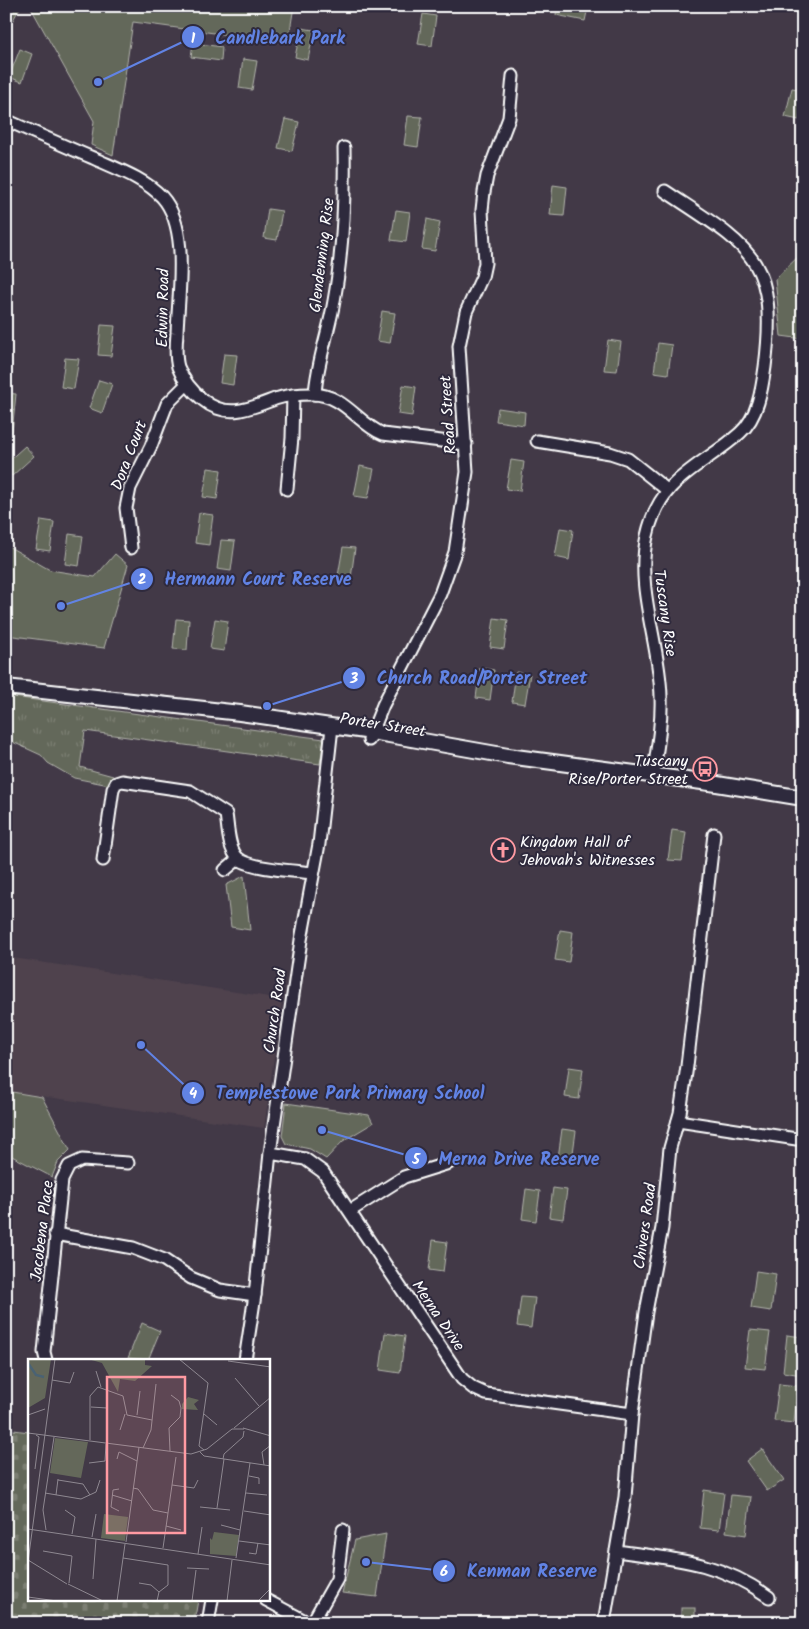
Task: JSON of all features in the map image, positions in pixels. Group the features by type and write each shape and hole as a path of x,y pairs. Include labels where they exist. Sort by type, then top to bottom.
{"main road":[{"name":"Porter Street","path":"6,687 139,703 332,730 534,768 622,772 803,798"},
{"name":"Porter Street","path":"772,793 803,794"}],"street":[{"name":"Read Street","path":"371,736 383,704 449,574 467,472 459,346 461,327 482,277 485,262 482,210 484,192 487,176 509,118 513,76"},
{"name":"Edwin Road","path":"6,120 135,177 163,198 174,216 180,238 176,348 178,367 187,384 205,402 234,411 245,411 275,399 293,395 315,394 338,402 354,411 374,431 383,434 466,444"},
{"name":"Glendenning Rise","path":"315,394 316,376 337,280 344,211 344,148"},
{"name":"Tuscany Rise","path":"653,776 660,732 662,696 643,567 651,525 667,490 690,468 741,432 754,413 762,388 767,350 768,297 755,262 733,238 665,191"},
{"name":"Dora Court","path":"131,548 126,508 130,488 151,446 167,404 187,384"},
{"path":"287,489 292,438 293,395"},
{"path":"537,441 610,453 628,459 667,490"},
{"name":"Church Road","path":"245,1359 255,1295 270,1153 301,940 319,844 332,730"},
{"path":"103,860 113,789 116,783 122,781 190,791 226,814 232,847 238,859 251,864 313,873"},
{"name":"Chivers Road","path":"604,1623 626,1490 632,1414 646,1312 662,1228 670,1148 678,1121 687,1066 714,834"},
{"path":"225,870 238,859"},
{"path":"678,1121 803,1140"},
{"name":"Merna Drive","path":"270,1153 305,1159 323,1172 462,1379 473,1388 486,1394 632,1414"},
{"name":"Jacobena Place","path":"46,1359 44,1352 62,1180 69,1166 82,1160 128,1163"},
{"path":"350,1211 404,1177 450,1163"},
{"path":"55,1234 133,1248 164,1260 191,1278 220,1290 255,1295"},
{"path":"270,1602 311,1623 337,1579 343,1530"},
{"path":"616,1550 692,1561 716,1568 750,1583 769,1597"},
{"path":"208,1623 212,1602"}],"shaded area":[{"path":"6,951 13,958 282,999 264,1128 6,1091"}],"green space":[{"path":"6,6 21,6 6,32"},
{"path":"30,6 294,6 288,43 133,22 113,155 91,145 94,121"},
{"path":"557,6 588,7 585,21 556,15"},
{"path":"423,14 436,16 432,46 418,44"},
{"path":"301,28 314,30 308,60 295,57"},
{"path":"193,43 222,47 221,61 191,57"},
{"path":"20,49 32,54 22,82 9,77"},
{"path":"243,59 257,61 252,90 239,88"},
{"path":"792,88 803,90 799,120 785,117"},
{"path":"408,116 422,117 418,147 404,145"},
{"path":"285,119 299,122 292,151 278,148"},
{"path":"553,185 567,187 564,216 550,215"},
{"path":"268,209 282,211 277,240 264,238"},
{"path":"396,210 410,212 406,242 391,240"},
{"path":"427,219 440,222 435,251 422,249"},
{"path":"803,252 803,339 781,336 775,279"},
{"path":"382,311 395,313 390,343 377,341"},
{"path":"101,325 115,326 111,356 98,355"},
{"path":"608,340 621,342 617,371 604,370"},
{"path":"658,343 672,345 668,374 654,372"},
{"path":"224,354 237,355 233,385 220,383"},
{"path":"65,358 79,359 74,389 61,387"},
{"path":"99,380 112,384 102,413 89,408"},
{"path":"403,385 416,387 412,416 398,414"},
{"path":"6,393 16,394 12,432 6,432"},
{"path":"498,408 525,412 524,425 496,421"},
{"path":"25,446 34,456 12,476 6,470 6,463"},
{"path":"511,460 524,462 520,491 506,489"},
{"path":"360,466 374,469 368,498 354,496"},
{"path":"208,468 221,470 217,499 203,497"},
{"path":"199,513 213,515 209,545 195,543"},
{"path":"41,520 54,522 50,551 36,549"},
{"path":"560,528 573,530 569,560 555,557"},
{"path":"69,534 83,536 79,566 65,564"},
{"path":"221,540 235,541 231,571 217,569"},
{"path":"6,545 50,570 95,577 115,554 128,565 104,648 6,635"},
{"path":"343,547 355,548 351,578 338,576"},
{"path":"494,618 508,620 504,649 490,647"},
{"path":"176,619 189,620 187,650 173,649"},
{"path":"215,619 228,621 224,651 210,649"},
{"path":"480,668 494,670 490,700 476,698"},
{"path":"516,672 530,674 525,704 512,702"},
{"path":"6,696 324,739 320,764 85,731 80,767 113,776 109,785 74,778 48,763 41,755 6,739"},
{"path":"672,830 686,832 682,861 668,860"},
{"path":"244,876 250,930 231,927 226,885"},
{"path":"560,930 573,932 569,962 555,960"},
{"path":"569,1067 583,1069 579,1099 565,1097"},
{"path":"6,1091 42,1097 70,1150 58,1162 52,1177 6,1153"},
{"path":"286,1103 369,1115 373,1123 343,1141 326,1159 310,1149 286,1144 282,1136"},
{"path":"562,1129 576,1131 572,1160 558,1158"},
{"path":"553,1188 567,1190 563,1219 549,1217"},
{"path":"526,1189 540,1191 536,1221 522,1219"},
{"path":"433,1240 447,1242 443,1272 429,1270"},
{"path":"756,1271 776,1274 771,1311 751,1308"},
{"path":"521,1297 535,1298 531,1328 517,1326"},
{"path":"142,1323 160,1331 148,1359 128,1358"},
{"path":"750,1330 770,1332 765,1369 745,1367"},
{"path":"385,1333 405,1336 400,1373 380,1370"},
{"path":"787,1335 803,1337 802,1375 783,1372"},
{"path":"779,1384 798,1386 794,1423 774,1421"},
{"path":"6,1429 28,1432 28,1602 198,1602 194,1623 6,1623"},
{"path":"762,1449 784,1480 767,1491 746,1461"},
{"path":"704,1490 724,1493 719,1530 700,1528"},
{"path":"731,1495 751,1497 746,1535 726,1532"},
{"path":"386,1534 377,1597 342,1593 355,1540"},
{"path":"681,1608 695,1608 695,1623 681,1623"}],"place":[{"name":"Candlebark Park","path":"98,82"},
{"name":"Hermann Court Reserve","path":"61,606"},
{"name":"Church Road/Porter Street","path":"267,706"},
{"name":"Tuscany Rise/Porter Street","path":"705,769"},
{"name":"Kingdom Hall of Jehovah's Witnesses","path":"503,850"},
{"name":"Templestowe Park Primary School","path":"141,1045"},
{"name":"Merna Drive Reserve","path":"322,1130"},
{"name":"Kenman Reserve","path":"366,1562"}]}
